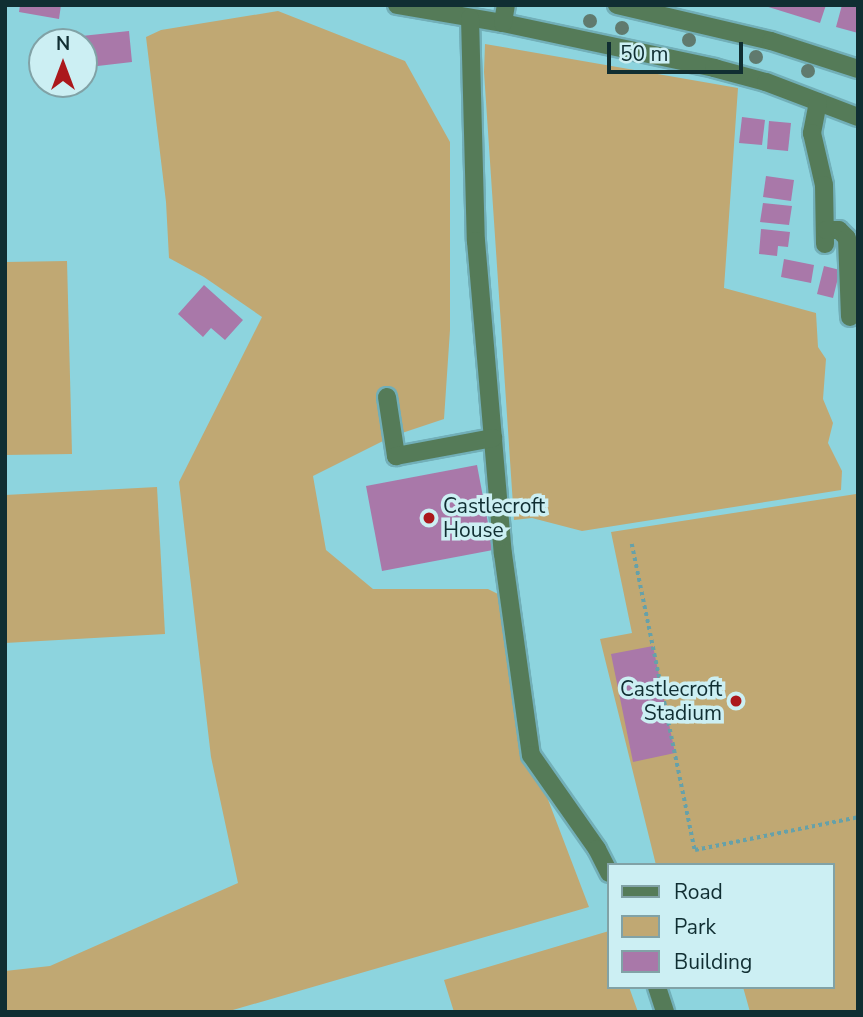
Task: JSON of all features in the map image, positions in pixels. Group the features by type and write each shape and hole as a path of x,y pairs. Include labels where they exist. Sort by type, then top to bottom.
{"street":[{"path":"397,5 470,18 504,14 715,68 858,117"},
{"path":"617,5 771,41 858,69"},
{"path":"470,18 476,241 503,554 531,755 597,849 608,871"},
{"path":"818,102 813,133 824,185 825,237 839,230 847,238 850,317"},
{"path":"387,397 396,456 493,438"},
{"path":"658,989 665,1012"}],"path":[{"path":"632,544 695,850 858,817"}],"green space":[{"path":"278,11 405,61 450,142 450,330 444,419 393,436 313,476 326,550 373,589 488,589 508,599 531,755 589,907 226,1012 5,1012 5,971 50,966 238,883 211,757 179,482 262,317 204,277 169,258 166,202 146,37 161,30"},
{"path":"485,44 738,88 724,288 816,313 818,347 826,359 823,399 833,423 828,443 842,471 841,490 582,531 532,518 514,520 484,72"},
{"path":"67,261 72,454 5,455 5,262"},
{"path":"157,487 165,634 5,643 5,495"},
{"name":"Castlecroft Stadium","path":"856,494 858,1012 750,1012 744,989 835,989 835,863 656,863 600,639 632,633 611,532"},
{"path":"608,931 608,989 630,989 638,1012 454,1012 444,980"}],"building":[{"path":"20,5 61,5 59,19 19,12"},
{"path":"762,5 826,5 820,23"},
{"path":"842,5 858,7 858,33 836,27"},
{"path":"129,31 132,62 98,66 98,34"},
{"path":"742,117 765,120 762,145 739,143"},
{"path":"769,121 791,123 788,151 767,149"},
{"path":"766,176 794,180 791,201 763,197"},
{"path":"763,203 792,206 789,225 760,222"},
{"path":"761,229 790,232 788,247 778,246 777,256 759,254"},
{"path":"784,259 814,265 811,283 781,277"},
{"path":"824,266 840,270 833,298 817,294"},
{"path":"204,285 243,320 225,340 211,328 203,337 178,314"},
{"name":"Castlecroft House","path":"477,465 493,550 382,571 366,486"},
{"path":"653,646 675,753 633,762 611,654"}],"place":[{"name":"Castlecroft House","path":"429,518"},
{"name":"Castlecroft Stadium","path":"736,701"}]}
